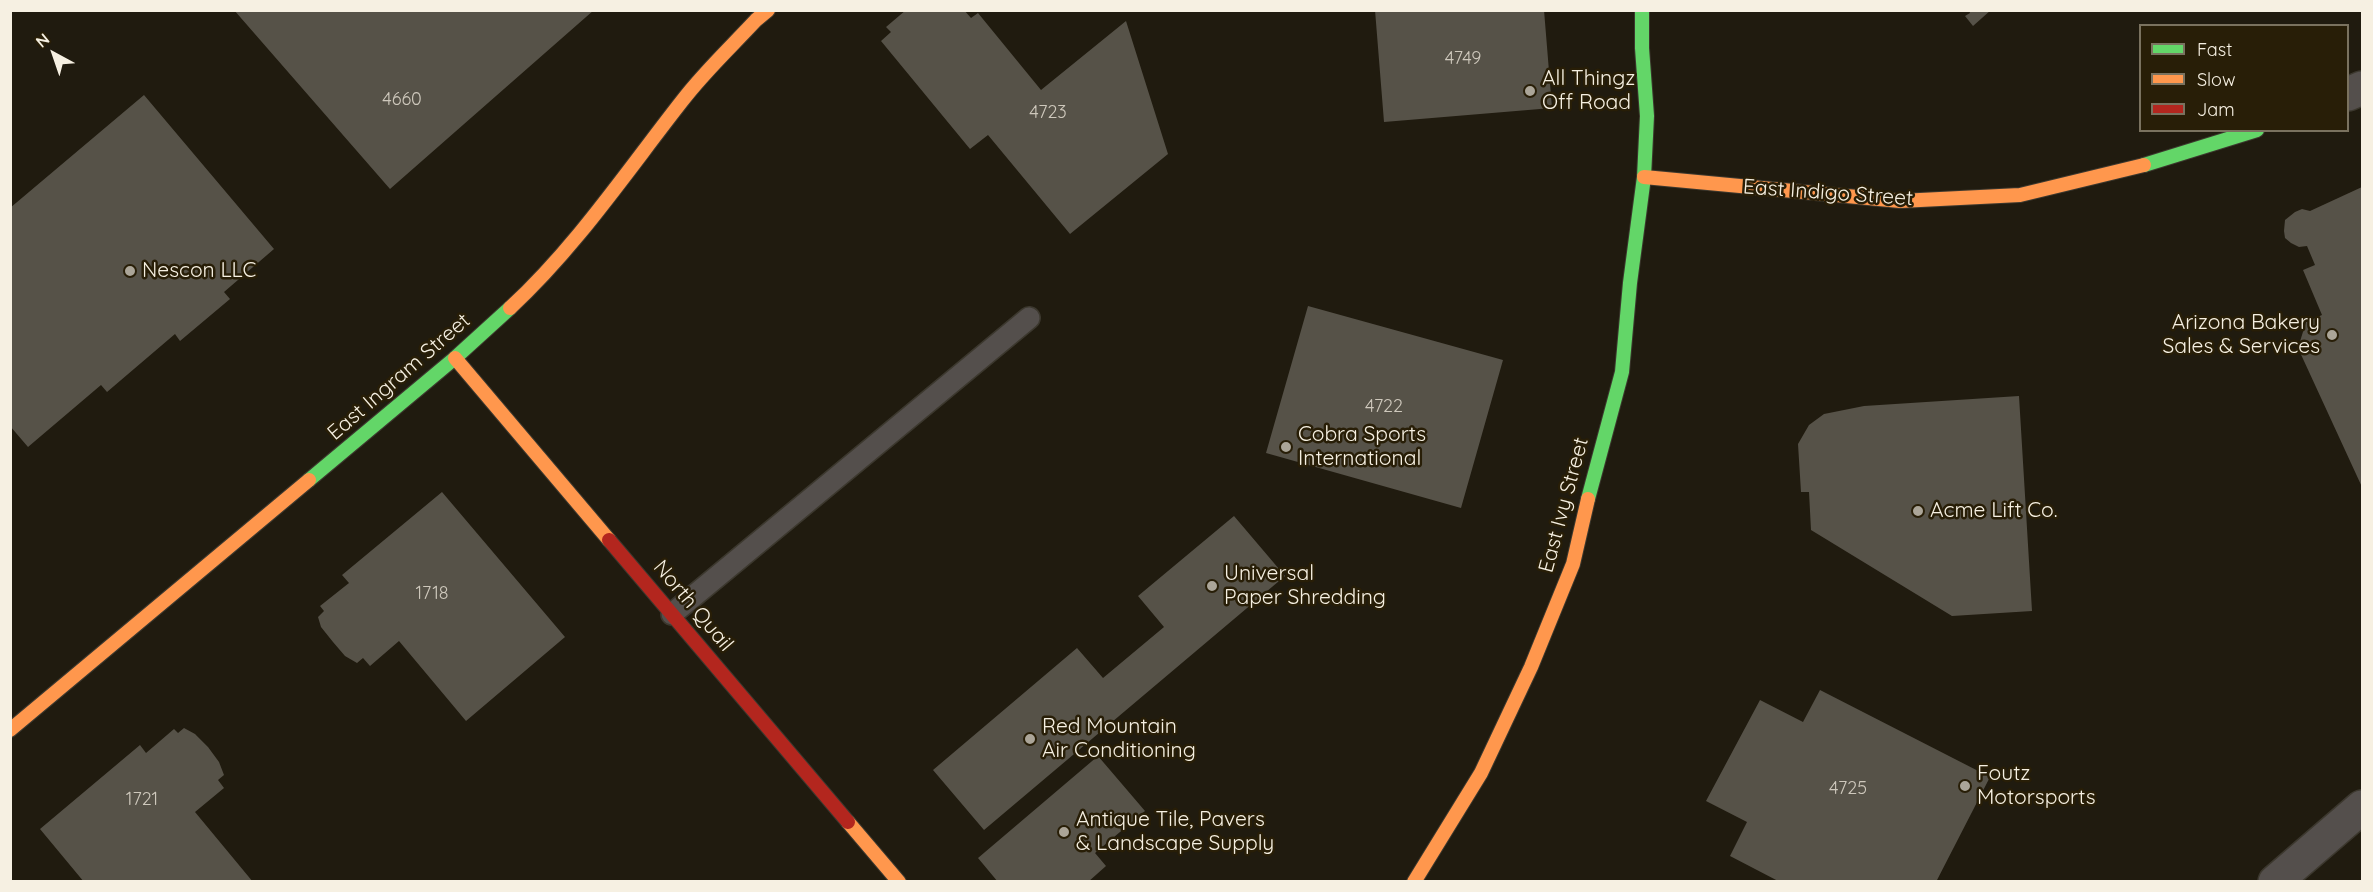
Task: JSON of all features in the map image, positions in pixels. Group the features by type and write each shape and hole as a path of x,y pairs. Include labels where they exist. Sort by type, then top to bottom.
{"street":[{"name":"East Ingram Street","path":"10,730 455,358 537,283 617,186 684,98 768,10"},
{"name":"East Ivy Street","path":"1414,882 1481,773 1531,667 1573,564 1598,458 1622,372 1630,283 1644,177 1647,116 1642,10"},
{"name":"East Indigo Street","path":"1644,177 1900,201 2020,195 2137,166 2249,132"},
{"name":"North Quail","path":"455,358 899,882"},
{"path":"2275,882 2362,807"}],"lane":[{"path":"672,614 1029,318"}],"building":[{"path":"234,10 594,10 390,189"},
{"path":"906,10 964,10 971,18 978,13 1041,90 1126,21 1168,154 1070,234 988,135 970,149 881,41 891,32 886,27"},
{"path":"1375,10 1544,10 1552,108 1384,122"},
{"path":"1969,10 1991,10 1973,26 1965,16 1970,13"},
{"name":"Nescon LLC","path":"144,95 274,249 224,292 230,299 180,341 175,334 107,392 101,385 28,447 10,426 10,208"},
{"name":"Arizona Bakery Sales & Services","path":"2362,187 2362,487 2298,348 2306,322 2322,315 2303,270 2315,265 2307,246 2299,247 2291,243 2285,238 2284,231 2285,220 2295,212 2302,209 2310,211"},
{"path":"1308,306 1503,360 1461,508 1266,453"},
{"name":"Acme Lift Co.","path":"2019,396 2032,611 1952,616 1811,530 1809,492 1801,492 1798,444 1809,425 1824,414 1864,406"},
{"path":"442,492 565,637 466,721 399,641 370,666 363,658 357,663 345,656 333,642 321,627 318,617 324,611 320,606 349,583 342,575"},
{"path":"1234,516 1285,576 984,830 933,770 1077,648 1103,678 1164,627 1138,596"},
{"path":"1820,690 1990,777 1936,882 1780,882 1730,856 1747,822 1706,801 1760,700 1803,722"},
{"path":"184,728 195,734 208,747 219,762 224,775 218,780 224,788 195,812 253,882 84,882 40,829 140,745 146,753 174,729 178,733"},
{"name":"Antique Tile, Pavers & Landscape Supply","path":"1098,756 1145,811 1095,853 1106,866 1088,882 998,882 978,858"}],"traffic: fast":[{"path":"1588,499 1622,372 1630,283 1644,177 1647,116 1642,10"},
{"path":"2144,165 2251,132"},
{"path":"309,480 455,358 510,308"}],"traffic: slow":[{"path":"510,308 579,234 699,80 768,10"},
{"path":"1644,177 1900,201 2020,195 2144,165"},
{"path":"455,358 609,540"},
{"path":"10,730 309,480"},
{"path":"1414,882 1481,773 1531,667 1573,564 1588,499"},
{"path":"848,822 899,882"}],"traffic: jam":[{"path":"609,540 848,822"}],"place":[{"name":"All Thingz Off Road","path":"1530,91"},
{"name":"Nescon LLC","path":"130,271"},
{"name":"Arizona Bakery Sales & Services","path":"2332,335"},
{"name":"Cobra Sports International","path":"1286,447"},
{"name":"Acme Lift Co.","path":"1918,511"},
{"name":"Universal Paper Shredding","path":"1212,586"},
{"name":"Red Mountain Air Conditioning","path":"1030,739"},
{"name":"Foutz Motorsports","path":"1965,786"},
{"name":"Antique Tile, Pavers & Landscape Supply","path":"1064,832"}]}
